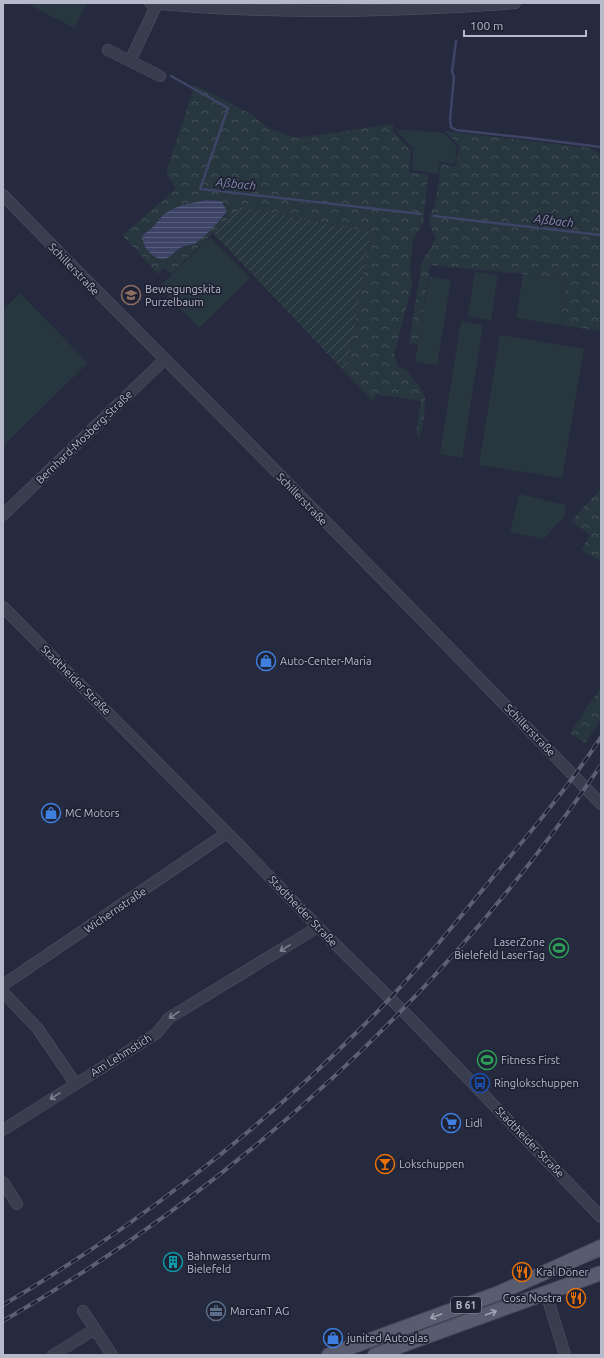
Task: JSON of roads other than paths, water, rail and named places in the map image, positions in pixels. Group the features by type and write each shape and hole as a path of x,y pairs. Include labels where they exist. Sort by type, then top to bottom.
{"main road":[{"name":"B 61","path":"329,1355 499,1293 601,1247"},
{"name":"B 61","path":"375,1355 601,1273"}],"street":[{"path":"130,61 154,3 231,9 295,7 444,8 515,3"},
{"path":"108,50 160,76"},
{"name":"Schillerstraße","path":"3,195 82,277 443,641 601,804"},
{"name":"Bernhard-Mosberg-Straße","path":"3,515 165,359"},
{"name":"Stadtheider Straße","path":"3,608 411,1019 601,1217"},
{"name":"Wichernstraße","path":"3,985 227,833"},
{"name":"Am Lehmstich","path":"3,1130 75,1083 157,1033 169,1018 318,927"},
{"path":"3,992 38,1029 75,1083"},
{"path":"3,1182 17,1204"},
{"path":"546,1293 565,1355"},
{"path":"83,1311 112,1355"},
{"path":"53,1355 95,1329"}],"water":[{"path":"206,200 221,201 227,211 202,238 194,244 180,248 170,257 165,259 160,259 152,255 147,250 143,235 152,228 164,214 182,205"}],"waterway":[{"path":"456,41 452,72 454,77 450,120 451,127 456,130 601,147"},
{"name":"Aßbach","path":"171,76 228,108 200,189 421,214"},
{"name":"Aßbach","path":"434,216 601,235"}],"tram line":[{"path":"347,1355 482,1306 601,1256"}],"railway":[{"path":"3,1305 51,1276 146,1212 236,1142 322,1066 379,1010 427,956 547,811 575,775 601,737"},
{"path":"3,1321 91,1267 175,1208 256,1145 334,1077 407,1005 476,929 541,849 601,765"}],"place":[{"name":"Bewegungskita Purzelbaum","path":"131,295"},
{"name":"Auto-Center-Maria","path":"266,661"},
{"name":"MC Motors","path":"51,813"},
{"name":"LaserZone Bielefeld LaserTag","path":"559,948"},
{"name":"Fitness First","path":"487,1060"},
{"name":"Ringlokschuppen","path":"480,1083"},
{"name":"Lidl","path":"451,1123"},
{"name":"Lokschuppen","path":"385,1164"},
{"name":"Bahnwasserturm Bielefeld","path":"173,1262"},
{"name":"Kral Döner","path":"522,1272"},
{"name":"Cosa Nostra","path":"576,1298"},
{"name":"MarcanT AG","path":"216,1311"},
{"name":"junited Autoglas","path":"333,1338"}]}
